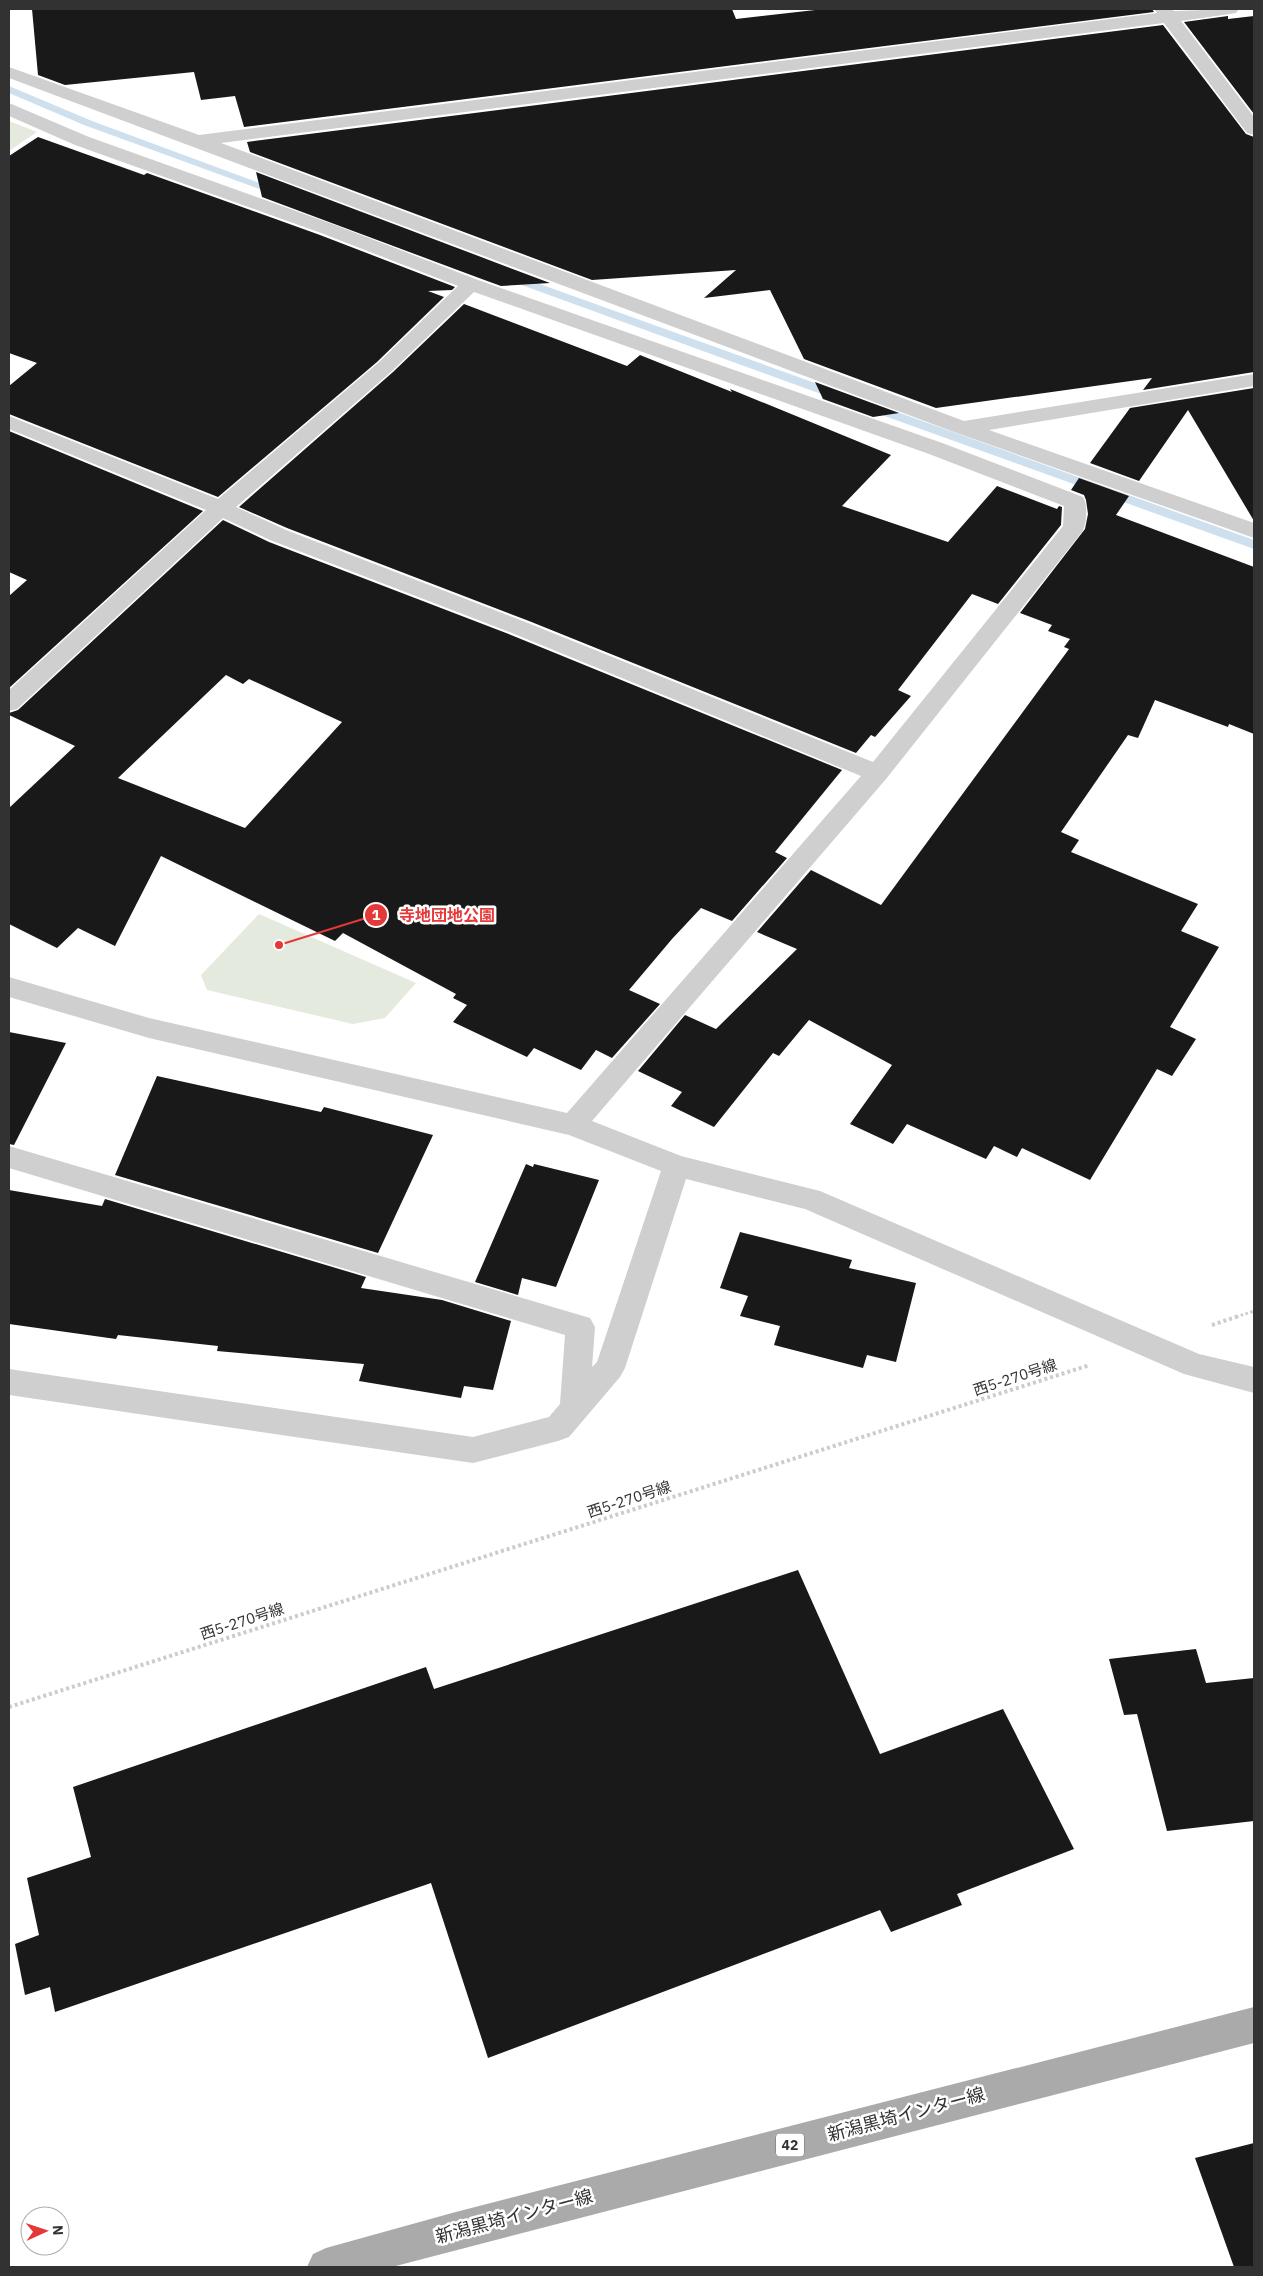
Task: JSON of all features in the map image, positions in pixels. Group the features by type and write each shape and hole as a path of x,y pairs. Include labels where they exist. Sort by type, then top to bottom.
{"main road":[{"name":"新潟黒埼インター線","path":"326,2267 452,2232 1254,2025"}],"street":[{"path":"198,141 475,102 797,65 1166,13 1230,9"},
{"path":"1166,13 1254,129"},
{"path":"9,72 961,427 1254,531"},
{"path":"9,109 82,141 328,229 471,284 937,449 1075,502 1074,527 876,773 573,1125"},
{"path":"9,704 221,508 385,367 471,284"},
{"path":"937,449 961,427 1254,380"},
{"path":"9,422 221,508 278,536 520,628 876,773"},
{"path":"9,987 149,1028 573,1125 677,1166 810,1199 1194,1365 1254,1380"},
{"path":"9,1158 580,1327 575,1408"},
{"path":"9,1382 473,1450 558,1428 610,1368 677,1166"}],"path":[{"name":"西5-270号線","path":"9,1707 1151,1346 1254,1311"}],"shaded area":[{"path":"9,121 37,132 9,151"},
{"path":"259,914 416,983 385,1018 353,1024 207,990 201,975"}],"building":[{"path":"32,9 732,9 736,19 824,9 1152,9 1154,12 244,127 235,96 201,100 194,72 65,85 38,75"},
{"path":"1228,16 1228,19 1254,16 1254,114 1184,22"},
{"path":"1163,25 1246,134 1254,137 1254,372 1143,390 1152,378 936,408 804,359 770,290 704,298 736,270 592,280 250,152 247,142"},
{"path":"38,137 144,175 147,173 320,235 455,287 452,290 428,291 444,297 377,362 218,497 9,414 9,386 37,363 9,353 9,156"},
{"path":"256,172 550,283 501,286 262,197"},
{"path":"464,304 627,366 640,355 732,392 730,389 891,455 842,506 948,542 997,486 1057,509 1059,506 1062,507 1061,525 998,604 972,594 898,690 911,696 875,737 871,735 856,753 529,621 287,528 239,507 393,372"},
{"path":"815,382 899,413 873,417 823,399"},
{"path":"1254,388 1254,521 1188,410 1139,481 1090,463 1130,408"},
{"path":"9,431 203,511 9,688 9,596 27,580 9,572"},
{"path":"1079,478 1129,496 1116,515 1254,567 1254,734 1229,724 1228,727 1155,700 1138,738 1128,735 1061,832 1079,840 1071,852 1198,904 1181,931 1219,947 1170,1027 1196,1039 1172,1076 1157,1069 1090,1180 1022,1148 1017,1157 994,1146 986,1159 907,1124 893,1144 850,1124 892,1065 809,1020 779,1056 773,1053 714,1127 671,1106 682,1092 638,1071 685,1015 716,1029 797,949 757,932 811,870 881,905 1069,649 1064,647 1070,639 1048,631 1052,625 1020,613 1085,529 1088,514 1086,500 1084,495 1071,490"},
{"path":"223,520 269,542 511,635 842,770 775,852 787,858 732,921 701,908 672,939 629,990 660,1004 612,1058 596,1050 581,1070 534,1048 527,1057 453,1022 467,1005 453,998 456,994 343,933 335,941 161,856 115,946 78,928 57,948 9,924 9,808 75,746 9,715 9,713 18,710","holes":["226,675 243,684 249,679 342,722 245,828 118,778"]},
{"path":"9,1032 66,1043 14,1145 9,1144"},
{"path":"157,1076 321,1112 324,1107 433,1135 378,1253 115,1175"},
{"path":"526,1164 533,1167 534,1164 599,1180 556,1287 522,1278 518,1295 475,1282"},
{"path":"9,1190 102,1206 105,1199 366,1277 361,1288 442,1300 511,1321 493,1390 464,1386 461,1398 359,1381 364,1364 217,1351 218,1346 118,1335 116,1339 9,1324"},
{"path":"740,1232 852,1260 849,1268 916,1283 896,1362 867,1355 863,1368 774,1345 780,1326 740,1316 748,1296 720,1288"},
{"path":"798,1570 880,1754 1003,1709 1074,1849 957,1894 962,1905 891,1932 880,1910 488,2058 431,1883 55,2012 50,1987 25,1995 15,1944 39,1935 27,1878 91,1857 73,1787 426,1667 434,1689"},
{"path":"1196,1649 1206,1683 1254,1678 1254,1821 1167,1831 1137,1714 1124,1715 1109,1659"},
{"path":"1254,2143 1254,2267 1234,2267 1195,2158"}],"waterway":[{"path":"9,89 88,123 280,193"},
{"path":"509,277 839,396"},
{"path":"872,407 1254,545"}],"place":[{"name":"寺地団地公園","path":"279,945"}]}
